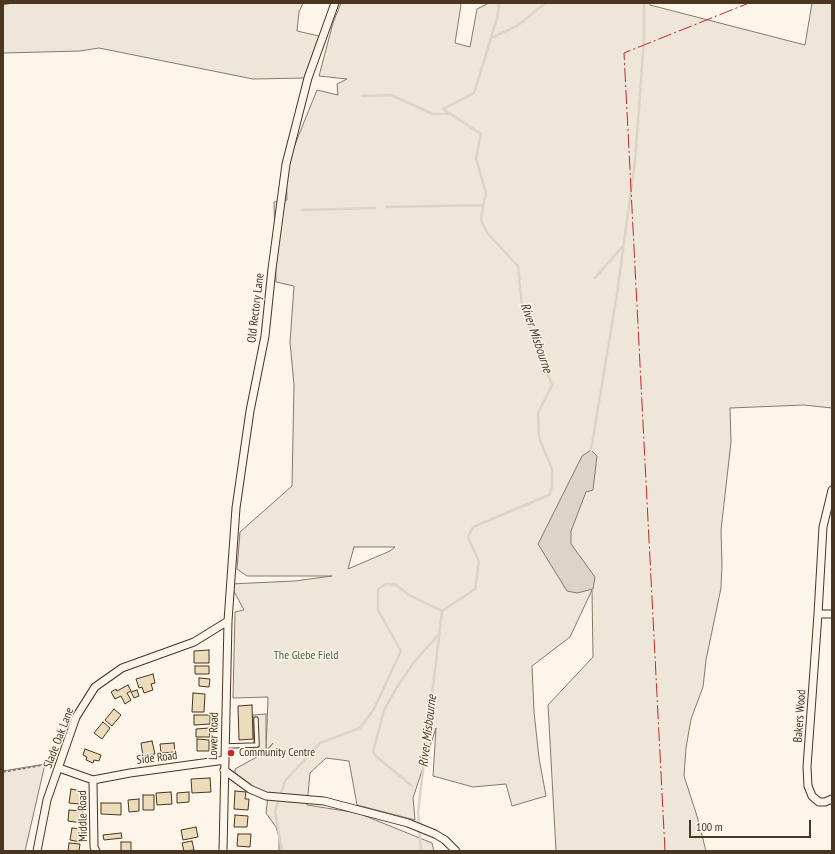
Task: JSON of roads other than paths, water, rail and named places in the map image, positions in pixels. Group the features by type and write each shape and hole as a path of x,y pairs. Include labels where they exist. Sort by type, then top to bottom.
{"street":[{"name":"Old Rectory Lane","path":"228,621 236,508 250,411 265,336 286,164 308,78 335,3"},
{"name":"Bakers Wood","path":"832,490 823,527 807,767 808,786 812,796 819,802 825,802 832,799"},
{"path":"818,614 832,614"},
{"name":"Lower Road","path":"223,851 228,621"},
{"name":"Slade Oak Lane","path":"37,851 47,800 76,717 95,687 122,668 194,642 228,621"},
{"name":"Side Road","path":"94,780 130,773 225,760"},
{"path":"59,768 94,780"},
{"path":"224,770 250,789 266,796 324,801 408,823 435,834 445,840 456,851"},
{"name":"Middle Road","path":"94,780 94,847 96,851"}],"lane":[{"path":"225,746 257,745 256,719"}],"waterway":[{"path":"491,37 497,19 499,5 497,3"},
{"name":"River Misbourne","path":"421,851 418,812 442,611 475,589 479,562 468,537 473,527 549,495 552,487 552,469 539,438 538,413 552,385 522,307 518,266 489,235 481,221 486,194 476,158 481,134 443,109 474,93 491,38 517,26 545,3"},
{"path":"591,450 617,294 635,161 644,40 644,3"},
{"path":"362,96 391,95 433,114 451,114"},
{"path":"386,207 483,205"},
{"path":"302,210 375,208"},
{"path":"595,278 623,246"},
{"name":"River Misbourne","path":"282,851 275,811 285,781 320,743 360,728 374,709 401,651 378,610 378,589 386,584 396,585 409,595 442,611"},
{"path":"412,786 373,752 384,710 397,687 415,661 439,634"}],"place":[{"name":"Community Centre","path":"231,753"}],"park label":[{"name":"The Glebe Field","path":"306,656"}]}
